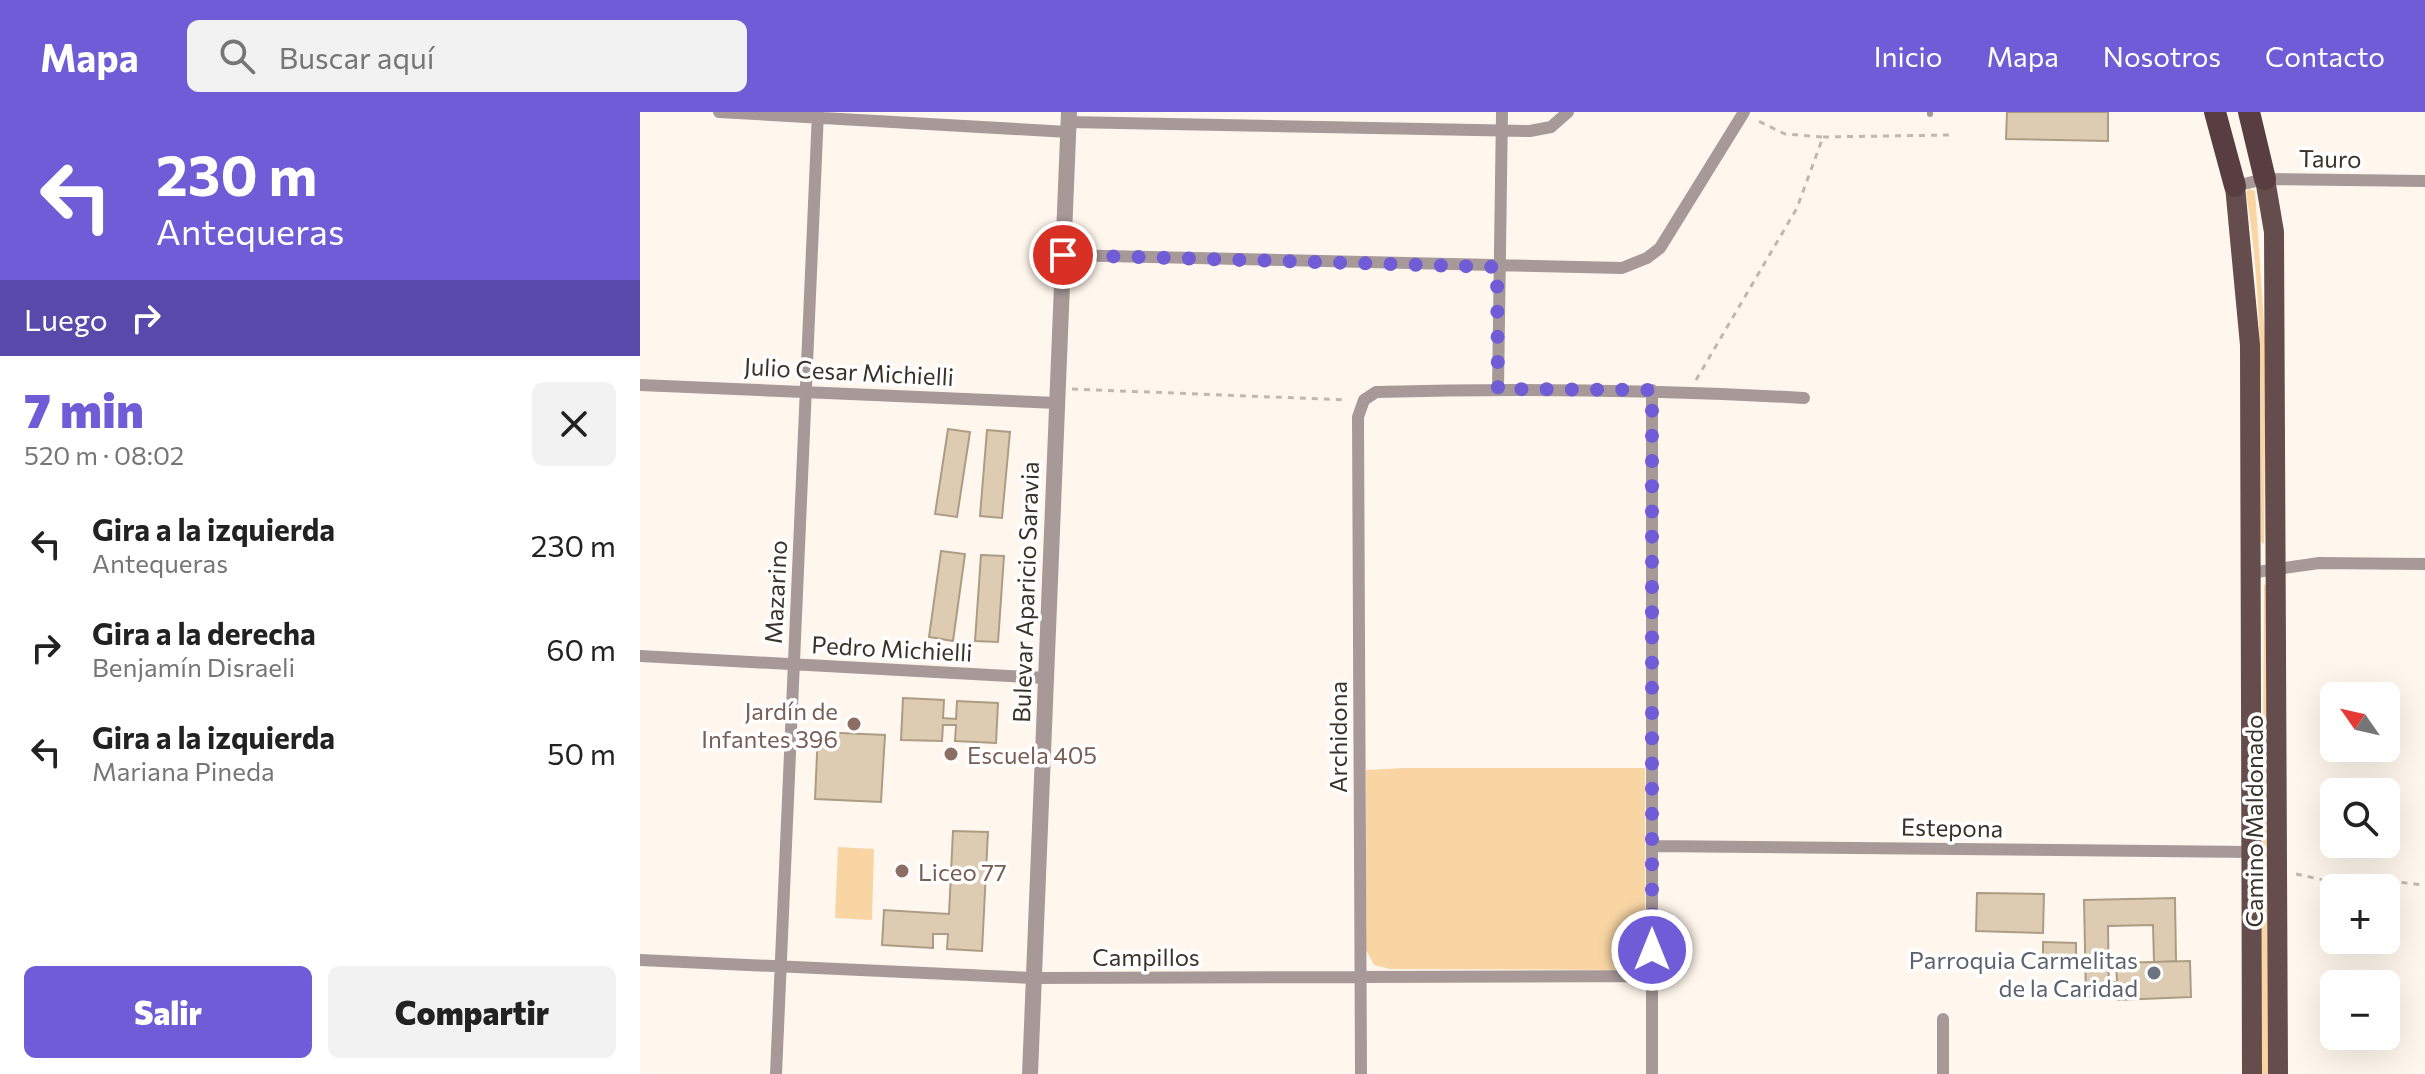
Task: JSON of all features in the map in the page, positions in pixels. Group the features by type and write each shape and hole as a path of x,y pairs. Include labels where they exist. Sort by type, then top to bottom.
{"highway":[{"path":"2215,112 2235,186"},
{"path":"2252,114 2265,179"}],"main road":[{"name":"Camino Maldonado","path":"2265,179 2274,232 2279,569 2278,1074"},
{"name":"Camino Maldonado","path":"2235,186 2250,345 2252,1074"}],"street":[{"path":"719,112 1503,131 1551,127 1568,112"},
{"path":"1108,122 1129,112"},
{"path":"1498,389 1497,267 1502,112"},
{"path":"1063,255 1622,268 1647,258 1665,240 1743,113"},
{"name":"Mazarino","path":"776,1074 818,114"},
{"name":"Bulevar Aparicio Saravia","path":"1030,1074 1069,122"},
{"name":"Tauro","path":"2235,186 2265,179 2425,181"},
{"name":"Julio Cesar Michielli","path":"640,385 1057,396"},
{"path":"1364,400 1376,392 1498,389 1652,390 1804,398"},
{"path":"1652,390 1652,1074"},
{"name":"Archidona","path":"1361,1074 1358,417 1364,400"},
{"path":"2250,573 2319,563 2425,564"},
{"name":"Pedro Michielli","path":"640,656 1046,678"},
{"name":"Estepona","path":"1653,846 2251,852"},
{"name":"Campillos","path":"640,960 1033,978 1652,976"},
{"path":"1943,1019 1943,1074"}],"path":[{"path":"1743,113 1785,134 1823,137 1950,135"},
{"path":"1694,392 1697,373 1797,208 1823,137"},
{"path":"1057,396 1364,400"},
{"path":"2279,869 2337,883 2350,877 2425,885"}],"shaded area":[{"path":"2249,189 2255,191 2266,352 2264,544 2261,542 2259,323 2246,192"},
{"path":"2264,584 2267,586 2268,1074 2261,1074"},
{"path":"1645,768 1645,958 1629,970 1390,969 1374,965 1366,950 1366,770"},
{"path":"838,847 874,849 872,920 835,918"}],"building":[{"path":"2007,112 2108,112 2108,141 2006,139"},
{"path":"948,429 970,432 957,517 935,514"},
{"path":"987,430 1010,432 1002,518 980,516"},
{"path":"941,551 965,554 953,641 929,637"},
{"path":"981,555 1004,556 998,642 975,641"},
{"path":"903,698 944,700 943,718 956,719 957,701 998,703 996,743 955,741 956,725 943,725 942,741 901,740"},
{"path":"818,732 885,735 881,802 815,799"},
{"path":"953,831 988,832 982,951 947,949 948,934 933,934 933,948 882,945 884,910 949,914"},
{"path":"1977,893 2044,894 2043,933 1976,931"},
{"name":"Parroquia Carmelitas de la Caridad","path":"2175,898 2176,961 2154,962 2153,925 2108,926 2109,997 2086,997 2084,900"},
{"path":"2043,942 2076,943 2076,963 2048,963 2047,959 2043,959"},
{"name":"Parroquia Carmelitas de la Caridad","path":"2190,961 2191,997 2118,1000 2116,963"},
{"name":"Parroquia Carmelitas de la Caridad","path":"2109,982 2117,982 2118,996 2109,997"}],"place":[{"name":"Jardín de Infantes 396","path":"854,724"},
{"name":"Escuela 405","path":"951,754"},
{"name":"Liceo 77","path":"902,871"},
{"name":"Parroquia Carmelitas de la Caridad","path":"2154,973"}],"route":[{"path":"1063,255 1497,267 1498,389 1652,390 1652,950"}]}
